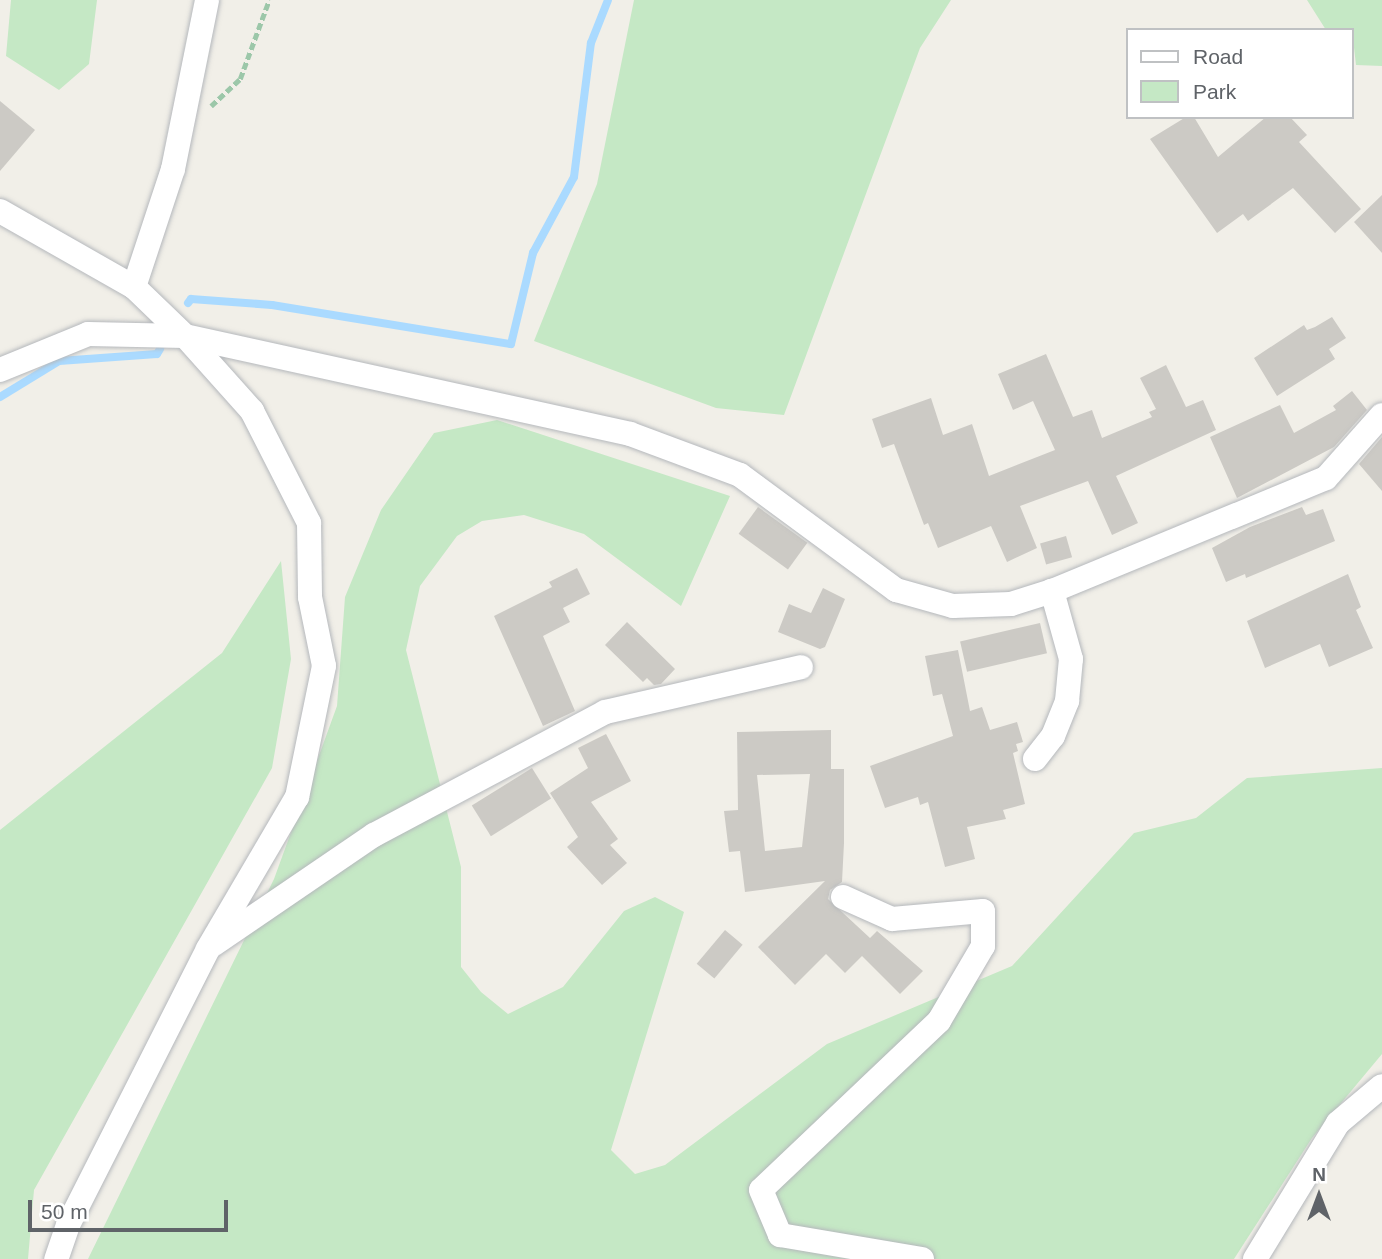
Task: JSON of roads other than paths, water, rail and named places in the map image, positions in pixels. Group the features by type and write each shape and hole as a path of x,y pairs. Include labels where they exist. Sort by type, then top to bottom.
{"street":[{"path":"134,287 180,135 207,0"},
{"path":"0,211 134,287 185,336 252,411 309,523 310,597 324,666 297,797 208,949 68,1225 56,1259"},
{"path":"0,370 88,334 185,336 630,433 740,475 896,590 953,606 1011,604 1052,591 1326,478 1382,415"},
{"path":"1035,759 1053,736 1067,701 1071,659 1052,591"},
{"path":"208,949 374,835 605,712 801,667"},
{"path":"843,897 892,919 983,911 983,946 939,1021 761,1190 780,1235 922,1259"},
{"path":"1255,1259 1338,1123 1382,1086"}],"waterway":[{"path":"188,303 191,299 272,305 511,344 533,253 574,177 591,43 608,0"},
{"path":"0,397 59,361 157,354 160,349"}]}
